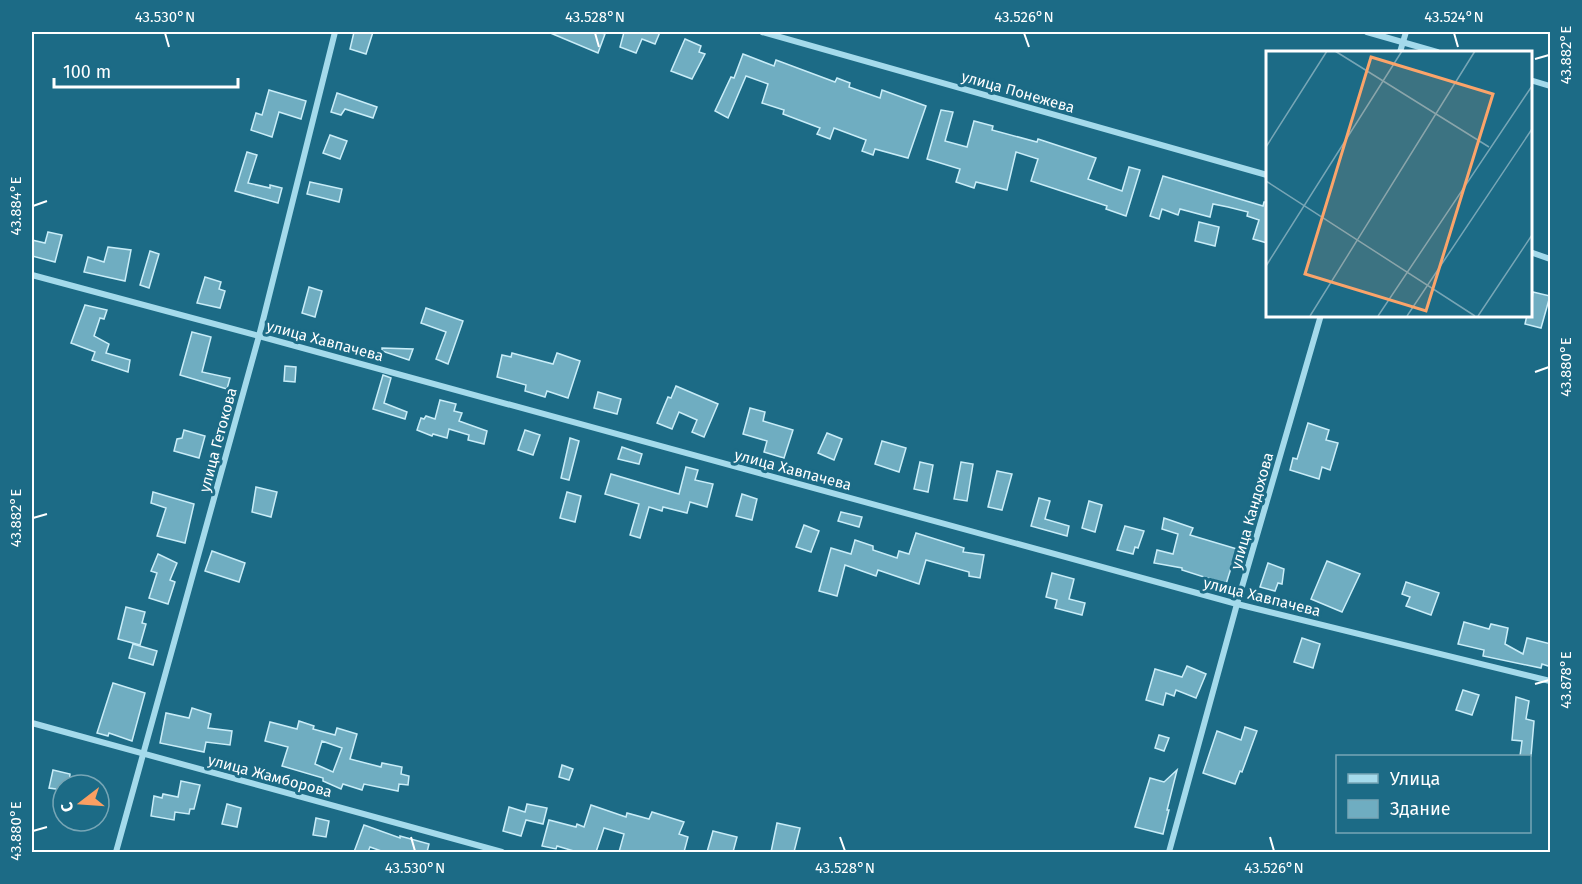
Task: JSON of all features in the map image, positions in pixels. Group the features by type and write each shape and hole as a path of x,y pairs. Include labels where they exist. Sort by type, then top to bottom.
{"street":[{"name":"улица Гетокова","path":"116,852 259,336 336,32"},
{"name":"улица Понежева","path":"762,32 1266,175"},
{"path":"1367,32 1434,51"},
{"path":"1400,51 1406,32"},
{"path":"1531,80 1551,86"},
{"path":"1531,252 1551,259"},
{"name":"улица Хавпачева","path":"32,275 1237,604 1551,681"},
{"name":"улица Кандохова","path":"1169,852 1237,604 1321,316"},
{"name":"улица Жамборова","path":"32,723 502,852"}],"building":[{"path":"354,32 373,32 366,54 350,49"},
{"path":"548,32 598,32 605,34 598,53"},
{"path":"624,32 660,32 655,44 642,39 636,53 620,47"},
{"path":"685,39 701,46 699,52 705,54 692,79 671,71"},
{"path":"743,54 774,66 776,60 835,82 837,78 850,83 849,87 880,98 882,90 926,106 908,158 875,149 873,155 862,151 866,140 834,128 830,139 817,134 820,128 783,114 784,110 762,103 768,84 746,76 728,118 715,111 731,77 734,78"},
{"path":"269,90 306,101 301,119 279,112 272,137 251,130 256,113 262,115"},
{"path":"337,93 377,107 373,118 345,109 341,115 331,112"},
{"path":"941,110 953,112 945,141 967,147 974,121 993,126 992,130 1037,142 1038,139 1096,158 1088,179 1122,191 1129,167 1140,170 1126,216 1106,209 1107,206 1031,181 1038,159 1016,152 1007,190 976,182 974,188 956,182 960,169 927,159"},
{"path":"330,135 347,141 340,159 323,153"},
{"path":"247,152 257,155 248,183 282,188 278,203 235,191"},
{"path":"1163,176 1263,206 1266,202 1266,243 1253,239 1259,220 1247,216 1248,212 1228,207 1213,204 1210,217 1180,209 1178,215 1162,209 1159,219 1150,216"},
{"path":"310,182 342,189 339,202 307,194"},
{"path":"1199,222 1219,227 1215,246 1195,241"},
{"path":"48,232 62,235 55,262 32,256 32,240 45,243"},
{"path":"108,247 131,250 125,281 84,272 88,257 104,262"},
{"path":"150,251 159,254 149,288 140,285"},
{"path":"205,277 221,282 219,289 225,291 220,308 197,303"},
{"path":"309,287 322,291 315,317 302,313"},
{"path":"1533,292 1550,296 1541,328 1525,324 1527,316 1531,316"},
{"path":"85,305 107,310 104,319 100,318 94,336 109,344 106,353 130,360 128,372 92,360 95,352 71,343"},
{"path":"426,308 463,321 448,364 436,359 446,332 421,323"},
{"path":"192,332 211,337 202,372 230,378 227,389 180,375"},
{"path":"382,348 413,349 409,360 382,351"},
{"path":"512,353 553,364 557,353 580,361 568,398 547,391 545,397 525,391 526,385 497,377 502,355 511,357"},
{"path":"285,366 296,367 295,382 284,381"},
{"path":"383,375 391,378 384,403 407,412 405,419 373,409"},
{"path":"676,386 718,404 704,437 692,432 697,420 679,412 672,429 657,423 668,397 671,398"},
{"path":"598,392 621,399 617,414 594,408"},
{"path":"440,400 456,404 454,411 462,413 459,421 487,431 484,444 468,440 469,435 449,429 447,438 433,434 432,436 417,430 421,418 424,419 426,416 435,419"},
{"path":"750,408 765,412 763,421 793,430 784,458 764,452 767,441 743,434"},
{"path":"1308,423 1329,430 1326,440 1338,443 1330,470 1322,467 1319,479 1290,470 1293,458 1297,459"},
{"path":"184,430 205,436 199,458 174,451 177,439 182,438"},
{"path":"525,430 540,435 533,455 518,450"},
{"path":"827,433 842,439 834,460 818,453"},
{"path":"570,438 579,441 569,480 561,478"},
{"path":"882,441 906,448 899,472 875,464"},
{"path":"622,447 642,454 639,464 618,459"},
{"path":"920,462 933,465 928,492 914,489"},
{"path":"961,462 973,464 967,501 954,499"},
{"path":"686,467 698,470 695,480 713,484 707,507 690,502 687,513 663,507 662,511 649,507 640,538 630,535 639,504 605,494 611,474 679,494"},
{"path":"997,471 1012,474 1002,510 988,507"},
{"path":"256,487 277,492 271,517 252,512"},
{"path":"153,492 194,504 185,543 157,536 166,508 151,503"},
{"path":"567,492 581,496 575,522 560,518"},
{"path":"742,494 757,499 752,520 736,516"},
{"path":"1039,498 1050,501 1045,519 1069,526 1067,536 1031,526"},
{"path":"1089,501 1102,505 1095,532 1082,528"},
{"path":"841,512 862,517 859,527 838,521"},
{"path":"1164,518 1193,528 1190,535 1237,549 1226,584 1182,570 1182,568 1154,563 1157,550 1173,554 1178,534 1162,529"},
{"path":"804,525 819,531 811,552 796,547"},
{"path":"1125,526 1144,531 1138,548 1135,547 1133,554 1117,550"},
{"path":"916,533 964,548 963,552 984,555 980,578 969,576 969,572 926,560 919,584 878,570 876,576 845,565 837,596 819,591 831,548 851,554 855,540 873,546 873,550 897,558 899,551 909,554"},
{"path":"212,551 245,563 239,582 205,571"},
{"path":"158,554 177,563 170,580 175,582 168,604 149,598 157,573 151,571"},
{"path":"1327,561 1360,574 1342,612 1311,599"},
{"path":"1268,563 1284,569 1282,584 1278,583 1275,591 1260,587"},
{"path":"1052,573 1074,579 1069,599 1085,603 1082,615 1055,608 1057,600 1046,597"},
{"path":"1406,582 1439,593 1431,615 1406,606 1410,597 1402,594"},
{"path":"126,607 145,612 142,623 146,624 140,645 118,639"},
{"path":"1464,622 1489,629 1491,624 1508,628 1505,644 1523,654 1527,638 1551,644 1551,667 1542,664 1541,668 1483,656 1484,650 1458,644"},
{"path":"1302,638 1320,644 1313,668 1294,662"},
{"path":"133,644 157,651 153,665 129,658"},
{"path":"1187,666 1206,674 1196,698 1176,690 1174,696 1166,693 1163,705 1146,700 1155,669 1182,677"},
{"path":"113,683 145,693 132,741 109,733 108,736 97,733"},
{"path":"1463,690 1479,695 1472,715 1456,710"},
{"path":"1516,697 1529,701 1526,719 1534,721 1531,756 1520,755 1522,741 1512,740"},
{"path":"192,708 211,714 208,728 232,731 230,745 206,742 204,752 160,743 166,713 189,718"},
{"path":"299,721 314,726 313,729 335,735 337,728 357,734 350,759 381,767 382,763 402,767 401,774 409,776 408,785 399,784 398,791 364,784 362,790 343,784 341,789 323,781 323,778 282,766 288,747 265,741 270,722 297,729","holes":["322,741 342,748 333,772 315,764"]},
{"path":"1245,727 1257,731 1242,772 1240,771 1235,784 1203,773 1217,731 1241,740"},
{"path":"1159,735 1169,738 1164,751 1155,748"},
{"path":"562,765 573,769 569,780 559,777"},
{"path":"1177,770 1163,834 1135,827 1150,778 1164,782"},
{"path":"181,781 200,785 194,809 190,809 189,814 175,812 174,820 151,816 154,796 162,798 163,794 178,797"},
{"path":"227,804 241,808 237,827 222,824"},
{"path":"527,804 547,808 543,824 526,820 521,836 503,831 509,807 525,812"},
{"path":"591,805 626,817 627,813 649,819 652,812 684,822 679,834 688,837 684,852 619,852 624,834 604,828 596,852 577,852 557,846 556,849 542,846 549,820 584,827"},
{"path":"316,818 329,821 326,837 313,835"},
{"path":"777,823 800,828 794,852 771,852"},
{"path":"364,825 400,838 400,836 429,844 427,852 384,852 370,847 368,852 354,852"},
{"path":"713,831 737,837 733,852 707,852"}]}
